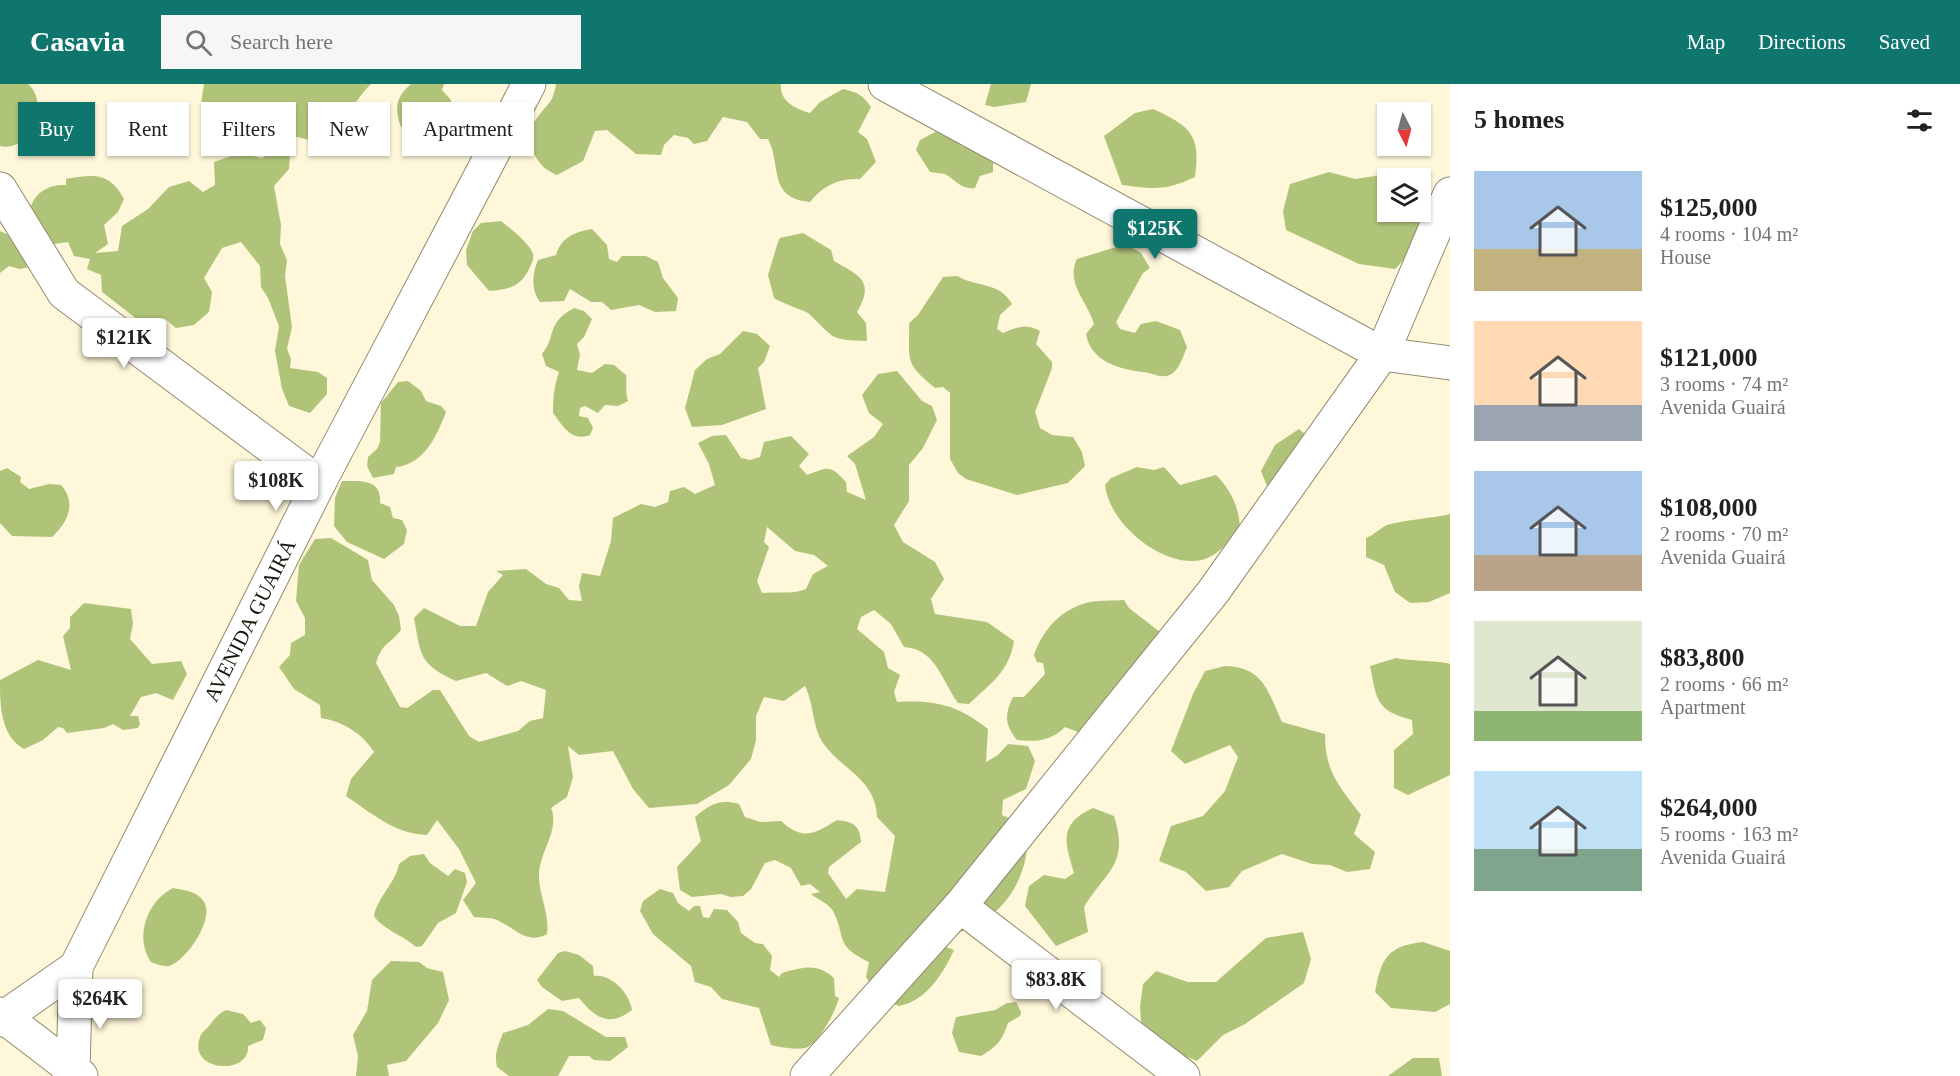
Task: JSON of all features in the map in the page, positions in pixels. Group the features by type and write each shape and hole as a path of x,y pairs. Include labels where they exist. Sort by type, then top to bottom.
{"street":[{"name":"AVENIDA GUAIRÁ","path":"74,1074 76,967 319,483 529,84"},
{"path":"885,84 1382,354 1450,363"},
{"path":"0,189 64,293 319,483"},
{"path":"807,1076 960,906 1213,592 1382,354 1450,194"},
{"path":"960,906 1183,1076"},
{"name":"AVENIDA GUAIRÁ","path":"1,1017 76,967"},
{"path":"1,1017 74,1074"}],"green space":[{"path":"0,84 28,84 35,93 38,102 18,102 18,143 11,146 0,146"},
{"path":"204,84 371,84 356,102 308,102 308,139 296,136 296,102 201,102"},
{"path":"411,84 444,84 442,90 451,102 402,102 402,128 397,108 402,94"},
{"path":"556,84 781,84 783,95 789,103 810,113 820,102 843,89 848,90 862,97 871,107 858,132 867,139 876,162 860,179 832,184 820,191 810,202 796,199 787,194 778,179 768,139 760,139 747,122 723,117 707,141 694,144 688,138 674,135 664,145 661,155 636,154 607,130 595,131 583,161 557,175 539,162 534,154 534,123 554,94"},
{"path":"991,84 1031,84 1026,102 994,107 985,105"},
{"path":"1153,109 1176,121 1190,133 1196,151 1195,177 1176,185 1159,188 1122,185 1104,136 1135,113"},
{"path":"937,131 951,136 963,147 993,158 993,172 980,176 975,188 970,188 962,186 945,174 930,172 916,150 920,140"},
{"path":"231,156 262,158 290,156 289,169 274,186 281,225 280,244 287,260 285,276 292,327 287,349 291,359 290,368 318,372 327,378 327,394 310,413 289,406 282,389 275,351 279,326 261,287 260,266 241,242 222,248 204,278 212,292 209,312 194,325 176,328 164,318 160,327 151,330 102,292 101,275 87,269 90,259 74,256 68,242 54,244 29,214 37,196 47,188 66,185 66,179 93,176 107,179 119,190 124,199 118,212 104,225 108,244 95,253 118,251 122,226 148,209 169,187 189,181 203,192 215,185 214,162"},
{"path":"1329,172 1355,179 1377,176 1377,222 1424,222 1420,236 1395,269 1359,264 1286,230 1283,211 1290,184"},
{"path":"501,221 528,246 533,259 527,274 519,283 509,288 489,291 467,265 466,250 473,231 481,223"},
{"path":"592,229 607,245 609,259 617,262 622,256 646,256 658,262 663,278 678,298 676,311 655,312 639,305 611,310 602,302 591,302 570,289 564,301 540,302 533,282 538,260 556,255 561,244 570,236"},
{"path":"0,231 11,236 29,267 20,269 9,266 0,273"},
{"path":"803,233 831,250 834,261 862,280 865,293 857,312 866,323 867,341 845,340 833,336 808,313 774,298 768,275 778,242 780,238"},
{"path":"1126,244 1141,253 1150,268 1143,273 1116,322 1120,329 1135,333 1141,324 1156,321 1180,330 1187,347 1178,367 1167,376 1116,366 1100,358 1089,344 1086,334 1094,324 1076,284 1074,268 1077,259"},
{"path":"957,276 994,288 1007,297 1012,304 1000,315 997,329 1003,333 1021,327 1030,327 1040,331 1036,344 1052,362 1052,368 1035,412 1040,428 1052,435 1073,437 1082,452 1085,466 1068,483 1017,495 966,479 958,473 950,459 950,393 943,387 935,388 913,366 909,353 909,323 918,315 943,277"},
{"path":"574,308 584,311 592,319 584,337 577,344 580,355 577,370 592,373 605,364 614,365 626,375 628,401 618,406 605,405 598,413 585,406 580,408 579,416 588,418 593,428 590,435 583,437 568,432 553,413 554,392 559,372 546,366 542,354 559,319"},
{"path":"743,331 757,334 770,346 764,362 758,368 766,409 722,425 692,427 685,408 695,370 707,359 720,354"},
{"path":"897,371 922,401 932,406 937,420 923,448 909,465 909,501 894,525 903,542 935,562 944,579 931,599 935,614 987,622 1014,641 1008,661 998,676 969,704 958,703 931,660 915,649 904,647 891,624 874,610 861,617 857,629 884,652 888,668 900,675 894,692 897,702 935,703 956,709 977,721 988,729 986,762 998,755 1008,744 1028,746 1035,761 1026,789 1003,800 1002,815 1028,826 1026,856 1017,883 1001,906 990,916 977,925 954,935 941,945 954,950 939,977 917,999 899,1006 879,997 866,977 869,962 846,946 831,908 811,894 820,892 810,884 801,886 791,868 775,860 765,863 751,889 743,896 731,897 721,894 692,897 680,890 677,867 701,841 695,817 711,806 726,802 739,804 745,817 760,822 781,821 802,833 815,832 837,820 855,825 861,842 829,867 828,873 846,899 857,889 885,892 895,836 877,817 871,793 823,743 805,686 784,701 764,697 756,716 756,740 751,759 729,785 697,804 649,808 633,789 613,751 579,755 568,746 573,777 567,797 551,808 553,824 540,865 539,881 546,911 547,934 540,937 522,935 490,918 474,917 463,900 476,883 459,849 437,820 427,835 415,834 384,822 346,796 351,779 374,752 352,729 321,718 320,705 294,689 279,667 290,655 291,643 305,635 305,618 296,601 299,565 315,539 331,538 368,560 372,580 394,605 399,616 401,630 383,648 376,663 400,707 407,708 433,690 440,690 469,736 479,742 518,731 530,721 543,718 546,690 521,681 507,686 486,673 456,681 435,669 428,664 418,641 414,618 424,608 460,626 476,626 488,592 503,575 496,571 526,569 546,584 559,588 569,600 582,601 579,586 582,573 600,576 611,541 613,518 641,504 655,507 668,502 670,491 684,487 695,494 715,485 709,464 698,443 712,436 726,435 741,458 750,460 760,457 764,442 791,436 809,454 799,466 807,475 824,469 832,470 846,482 847,492 866,500 855,464 847,456 874,437 883,424 869,413 862,395 878,374","holes":["767,527 795,551 814,555 828,566 813,574 806,589 762,593 757,581 769,547 764,542"]},
{"path":"408,381 421,391 426,401 441,406 446,412 434,439 422,454 406,465 396,467 394,474 373,478 367,466 368,457 377,449 380,442 381,403 398,382"},
{"path":"1299,429 1311,439 1283,494 1267,486 1261,471 1275,445"},
{"path":"1137,467 1154,470 1164,467 1180,485 1216,475 1233,499 1240,528 1214,555 1201,560 1179,560 1150,547 1125,526 1115,513 1108,499 1105,485 1111,478"},
{"path":"7,468 21,477 20,482 29,489 49,484 61,485 66,492 69,505 66,519 52,537 12,536 0,523 0,471"},
{"path":"342,481 362,481 374,485 380,495 380,503 390,507 393,518 402,520 407,530 404,544 384,559 347,542 334,526 335,498"},
{"path":"1450,514 1450,593 1429,602 1410,603 1395,592 1384,565 1366,557 1366,538 1387,525"},
{"path":"1124,600 1129,608 1165,636 1088,736 1065,727 1043,740 1017,740 1008,725 1008,709 1013,697 1024,697 1045,674 1043,663 1037,662 1034,655 1048,628 1062,615 1080,605 1094,601"},
{"path":"84,603 131,609 133,624 130,639 152,664 181,661 187,674 173,700 156,693 141,697 130,716 138,716 140,724 138,728 123,730 113,724 104,728 67,733 63,728 58,727 43,740 24,749 10,736 6,728 1,709 0,680 38,660 71,670 63,636 70,628 70,617"},
{"path":"1396,658 1450,664 1450,775 1408,795 1394,788 1394,750 1413,734 1412,720 1391,712 1380,702 1370,666"},
{"path":"1225,666 1238,667 1256,676 1268,691 1282,722 1325,734 1328,759 1335,778 1361,815 1354,834 1375,852 1370,869 1347,872 1330,865 1312,864 1282,854 1242,871 1229,887 1206,891 1186,872 1159,861 1171,826 1203,816 1225,791 1238,757 1230,745 1185,764 1171,751 1193,694 1205,671"},
{"path":"1093,808 1114,816 1119,845 1117,856 1114,865 1084,907 1088,932 1056,946 1025,906 1029,886 1044,875 1065,879 1074,873 1067,843 1069,827 1082,814"},
{"path":"424,854 430,863 448,876 455,869 465,873 467,882 456,913 438,923 422,946 416,947 374,916 399,864 410,856"},
{"path":"173,888 192,892 200,897 205,904 206,911 202,930 190,949 176,963 165,966 151,962 146,952 144,931 150,911 156,902"},
{"path":"660,889 673,893 678,903 689,911 694,906 700,906 703,917 709,918 714,909 727,910 738,922 741,933 755,943 763,944 772,956 770,970 779,977 782,973 797,969 816,968 834,978 835,996 839,998 821,1034 810,1046 801,1049 771,1045 759,1008 722,999 711,987 695,982 691,966 653,934 640,911 643,901"},
{"path":"1303,932 1311,959 1304,983 1245,1024 1223,1035 1197,1061 1163,1047 1143,1045 1140,1007 1143,984 1156,971 1188,982 1216,982 1266,938"},
{"path":"1423,942 1450,951 1450,1004 1435,1012 1391,1008 1375,992 1383,963 1388,956 1401,947"},
{"path":"565,951 579,955 593,966 594,976 607,978 619,986 632,1010 616,1018 602,1018 590,1010 579,998 562,1001 542,987 537,980 558,953"},
{"path":"391,961 419,962 427,968 443,972 449,1000 438,1023 406,1061 387,1065 389,1076 356,1076 358,1056 353,1035 367,1011 372,980"},
{"path":"1016,1002 1021,1012 1020,1016 1008,1023 1001,1038 992,1049 981,1056 959,1052 952,1033 956,1017 995,1010 1007,1003"},
{"path":"548,1009 563,1011 606,1037 625,1037 628,1047 610,1061 594,1060 589,1056 569,1056 558,1076 509,1076 497,1067 496,1062 497,1050 503,1033 528,1025"},
{"path":"226,1010 243,1014 251,1023 260,1020 266,1028 263,1040 248,1046 246,1056 240,1062 230,1066 220,1066 202,1057 198,1049 202,1033 216,1017"},
{"path":"1413,1058 1439,1058 1442,1076 1388,1076"}]}
